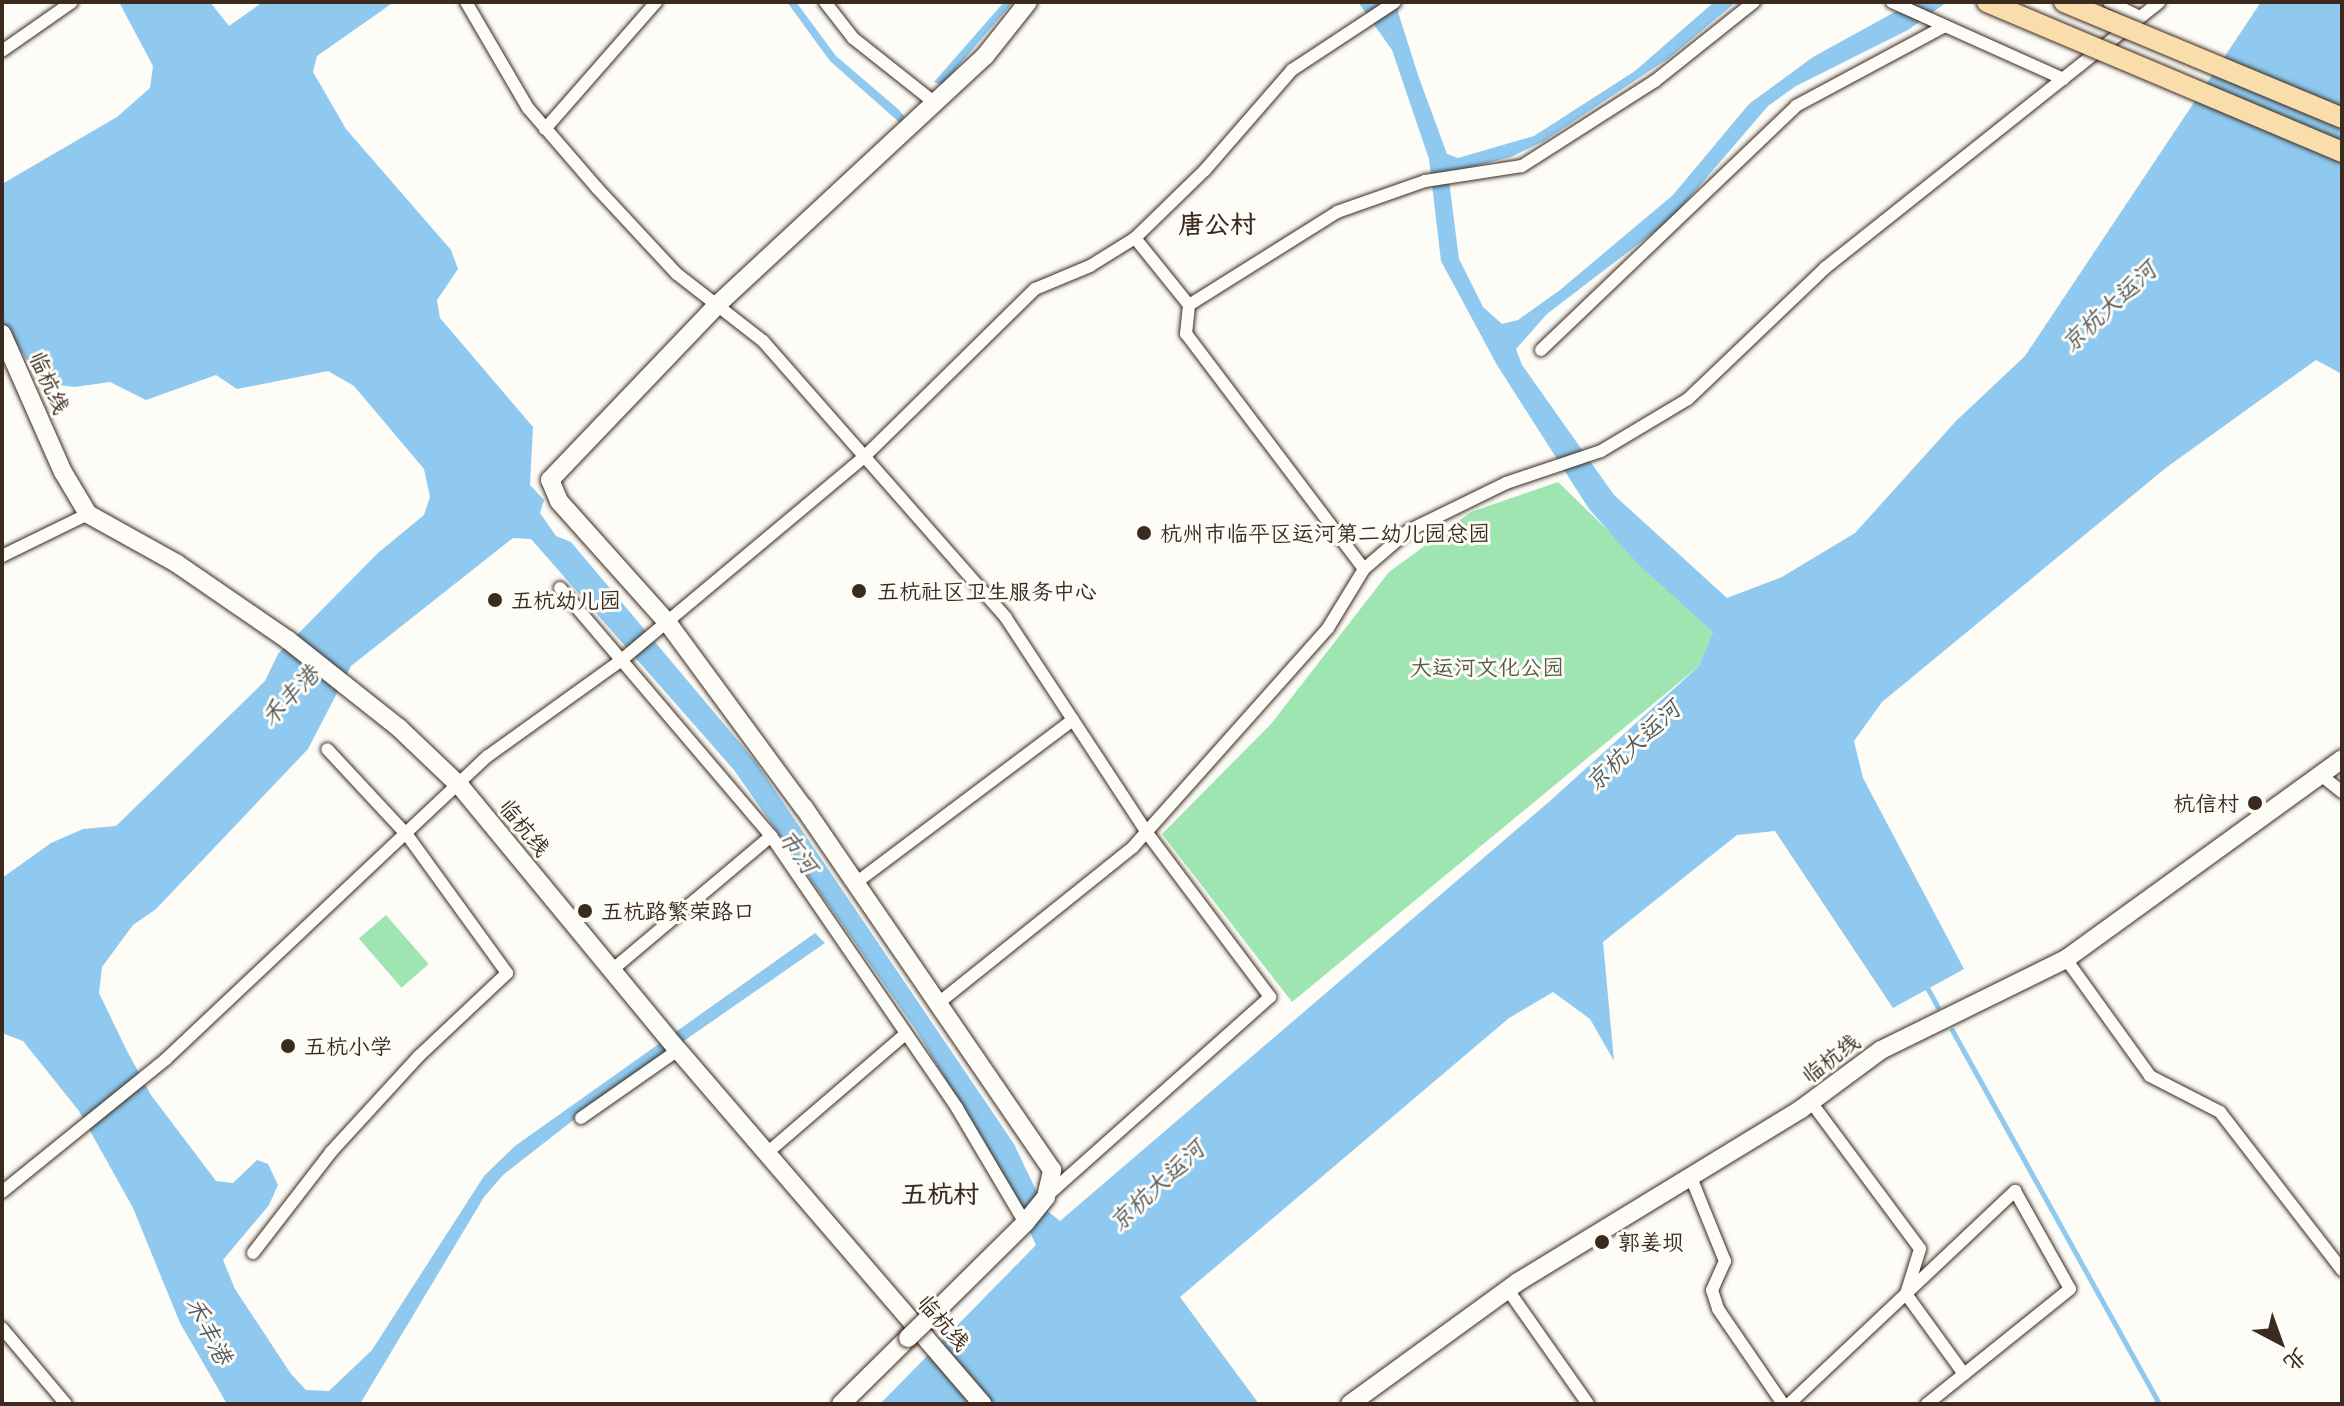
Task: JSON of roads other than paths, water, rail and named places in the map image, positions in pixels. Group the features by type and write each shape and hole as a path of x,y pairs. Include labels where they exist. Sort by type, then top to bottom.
{"main road":[{"path":"1987,2 2342,152"},
{"path":"2064,2 2342,118"}],"street":[{"path":"2,51 72,2"},
{"path":"466,2 528,108 545,129 677,274 763,341 1006,618 1147,833 1270,997 1046,1197 1026,1222 841,1404"},
{"path":"545,129 656,2"},
{"path":"825,2 853,38 935,103"},
{"path":"1028,2 985,56 717,305 550,480 559,501 666,622 941,1001 1052,1170 1046,1197"},
{"path":"1189,305 1337,212 1425,181 1522,166 1655,81 1754,2"},
{"path":"1892,2 2063,79"},
{"path":"2109,2 2140,17"},
{"path":"941,1001 1147,833 1328,628 1364,569 1408,531 1506,483 1601,451 1688,399 1825,268 2159,2"},
{"path":"2,1192 145,1077 460,786 488,756 620,661 863,458 1035,289 1090,266 1135,238 1205,170 1292,70 1391,5"},
{"path":"1541,350 1796,106 1945,26"},
{"path":"1135,238 1189,305 1186,334 1364,569"},
{"name":"临杭线","path":"5,341 63,472 88,514 176,563 288,640 460,786 665,1035 982,1404"},
{"path":"2,556 88,514"},
{"path":"560,588 771,836 904,1035 957,1108 1026,1222"},
{"path":"857,882 1073,720"},
{"path":"253,1253 331,1152 419,1056 507,973 407,835 327,749"},
{"name":"临杭线","path":"1350,1404 1508,1290 1811,1102 1881,1050 2066,959 2342,759"},
{"path":"2321,775 2342,792"},
{"path":"612,970 771,836"},
{"path":"2066,959 2150,1076 2220,1112 2342,1270"},
{"path":"767,1153 904,1035"},
{"path":"581,1118 678,1050"},
{"path":"1811,1102 1920,1249 1906,1294"},
{"path":"1690,1175 1725,1261 1712,1290 1718,1309 1783,1404"},
{"path":"1789,1404 2015,1191 2070,1289 1927,1404"},
{"path":"1508,1290 1588,1404"},
{"path":"1906,1294 1964,1374"},
{"path":"2,1328 66,1404"}],"water":[{"path":"119,2 210,2 229,26 263,2 394,2 317,56 313,72 346,129 451,250 458,269 437,300 440,318 533,427 530,485 544,500 540,513 556,536 571,542 755,761 1014,1144 1045,1209 1060,1221 1550,801 1699,666 1713,632 1637,563 1589,509 1497,365 1441,261 1429,159 1392,50 1358,2 1401,2 1398,12 1418,75 1447,154 1458,158 1534,136 1635,71 1714,2 1736,2 1669,58 1544,141 1511,157 1448,173 1459,259 1483,307 1502,324 1518,320 1560,290 1673,195 1749,104 1813,57 1913,2 1947,2 1908,30 1796,86 1768,106 1671,219 1547,314 1516,349 1522,365 1614,495 1727,598 1782,577 1855,533 1956,421 2025,356 2261,2 2342,2 2342,374 2316,360 2167,467 1882,702 1854,741 1863,778 1964,969 1893,1008 1775,831 1737,835 1603,942 1614,1061 1590,1019 1553,992 1509,1018 1180,1297 1259,1404 880,1404 1036,1245 1003,1175 916,1030 734,770 531,539 513,538 351,666 308,749 156,909 133,925 102,967 99,993 127,1051 151,1095 216,1181 233,1183 257,1160 268,1164 278,1185 269,1205 223,1260 235,1289 291,1374 306,1390 329,1391 372,1350 484,1176 515,1146 815,933 825,943 603,1097 503,1175 484,1197 360,1404 227,1404 180,1323 133,1208 79,1111 23,1041 2,1033 2,878 51,843 83,829 116,826 265,681 278,654 378,553 424,515 430,497 424,469 354,386 328,371 237,389 216,375 146,400 110,382 75,387 41,383 12,336 2,338 2,184 117,117 150,88 153,66"},
{"path":"787,2 796,2 836,56 898,109 905,117 900,123 830,61"},
{"path":"1004,2 1013,2 942,85 934,82"}],"waterway":[{"path":"1925,984 1938,1007"},
{"path":"1952,1030 2159,1404"}],"place":[{"name":"杭州市临平区运河第二幼儿园总园","path":"1144,533"},
{"name":"五杭社区卫生服务中心","path":"859,591"},
{"name":"五杭幼儿园","path":"495,600"},
{"name":"杭信村","path":"2255,803"},
{"name":"五杭路繁荣路口","path":"585,911"},
{"name":"五杭小学","path":"288,1046"},
{"name":"郭姜坝","path":"1602,1242"}],"district":[{"name":"唐公村","path":"1217,224"},
{"name":"五杭村","path":"940,1194"}],"water label":[{"name":"京杭大运河","path":"2108,306"},
{"name":"禾丰港","path":"289,695"},
{"name":"京杭大运河","path":"1632,745"},
{"name":"市河","path":"799,851"},
{"name":"京杭大运河","path":"1156,1185"},
{"name":"禾丰港","path":"210,1330"}],"park label":[{"name":"大运河文化公园","path":"1487,667"}]}
